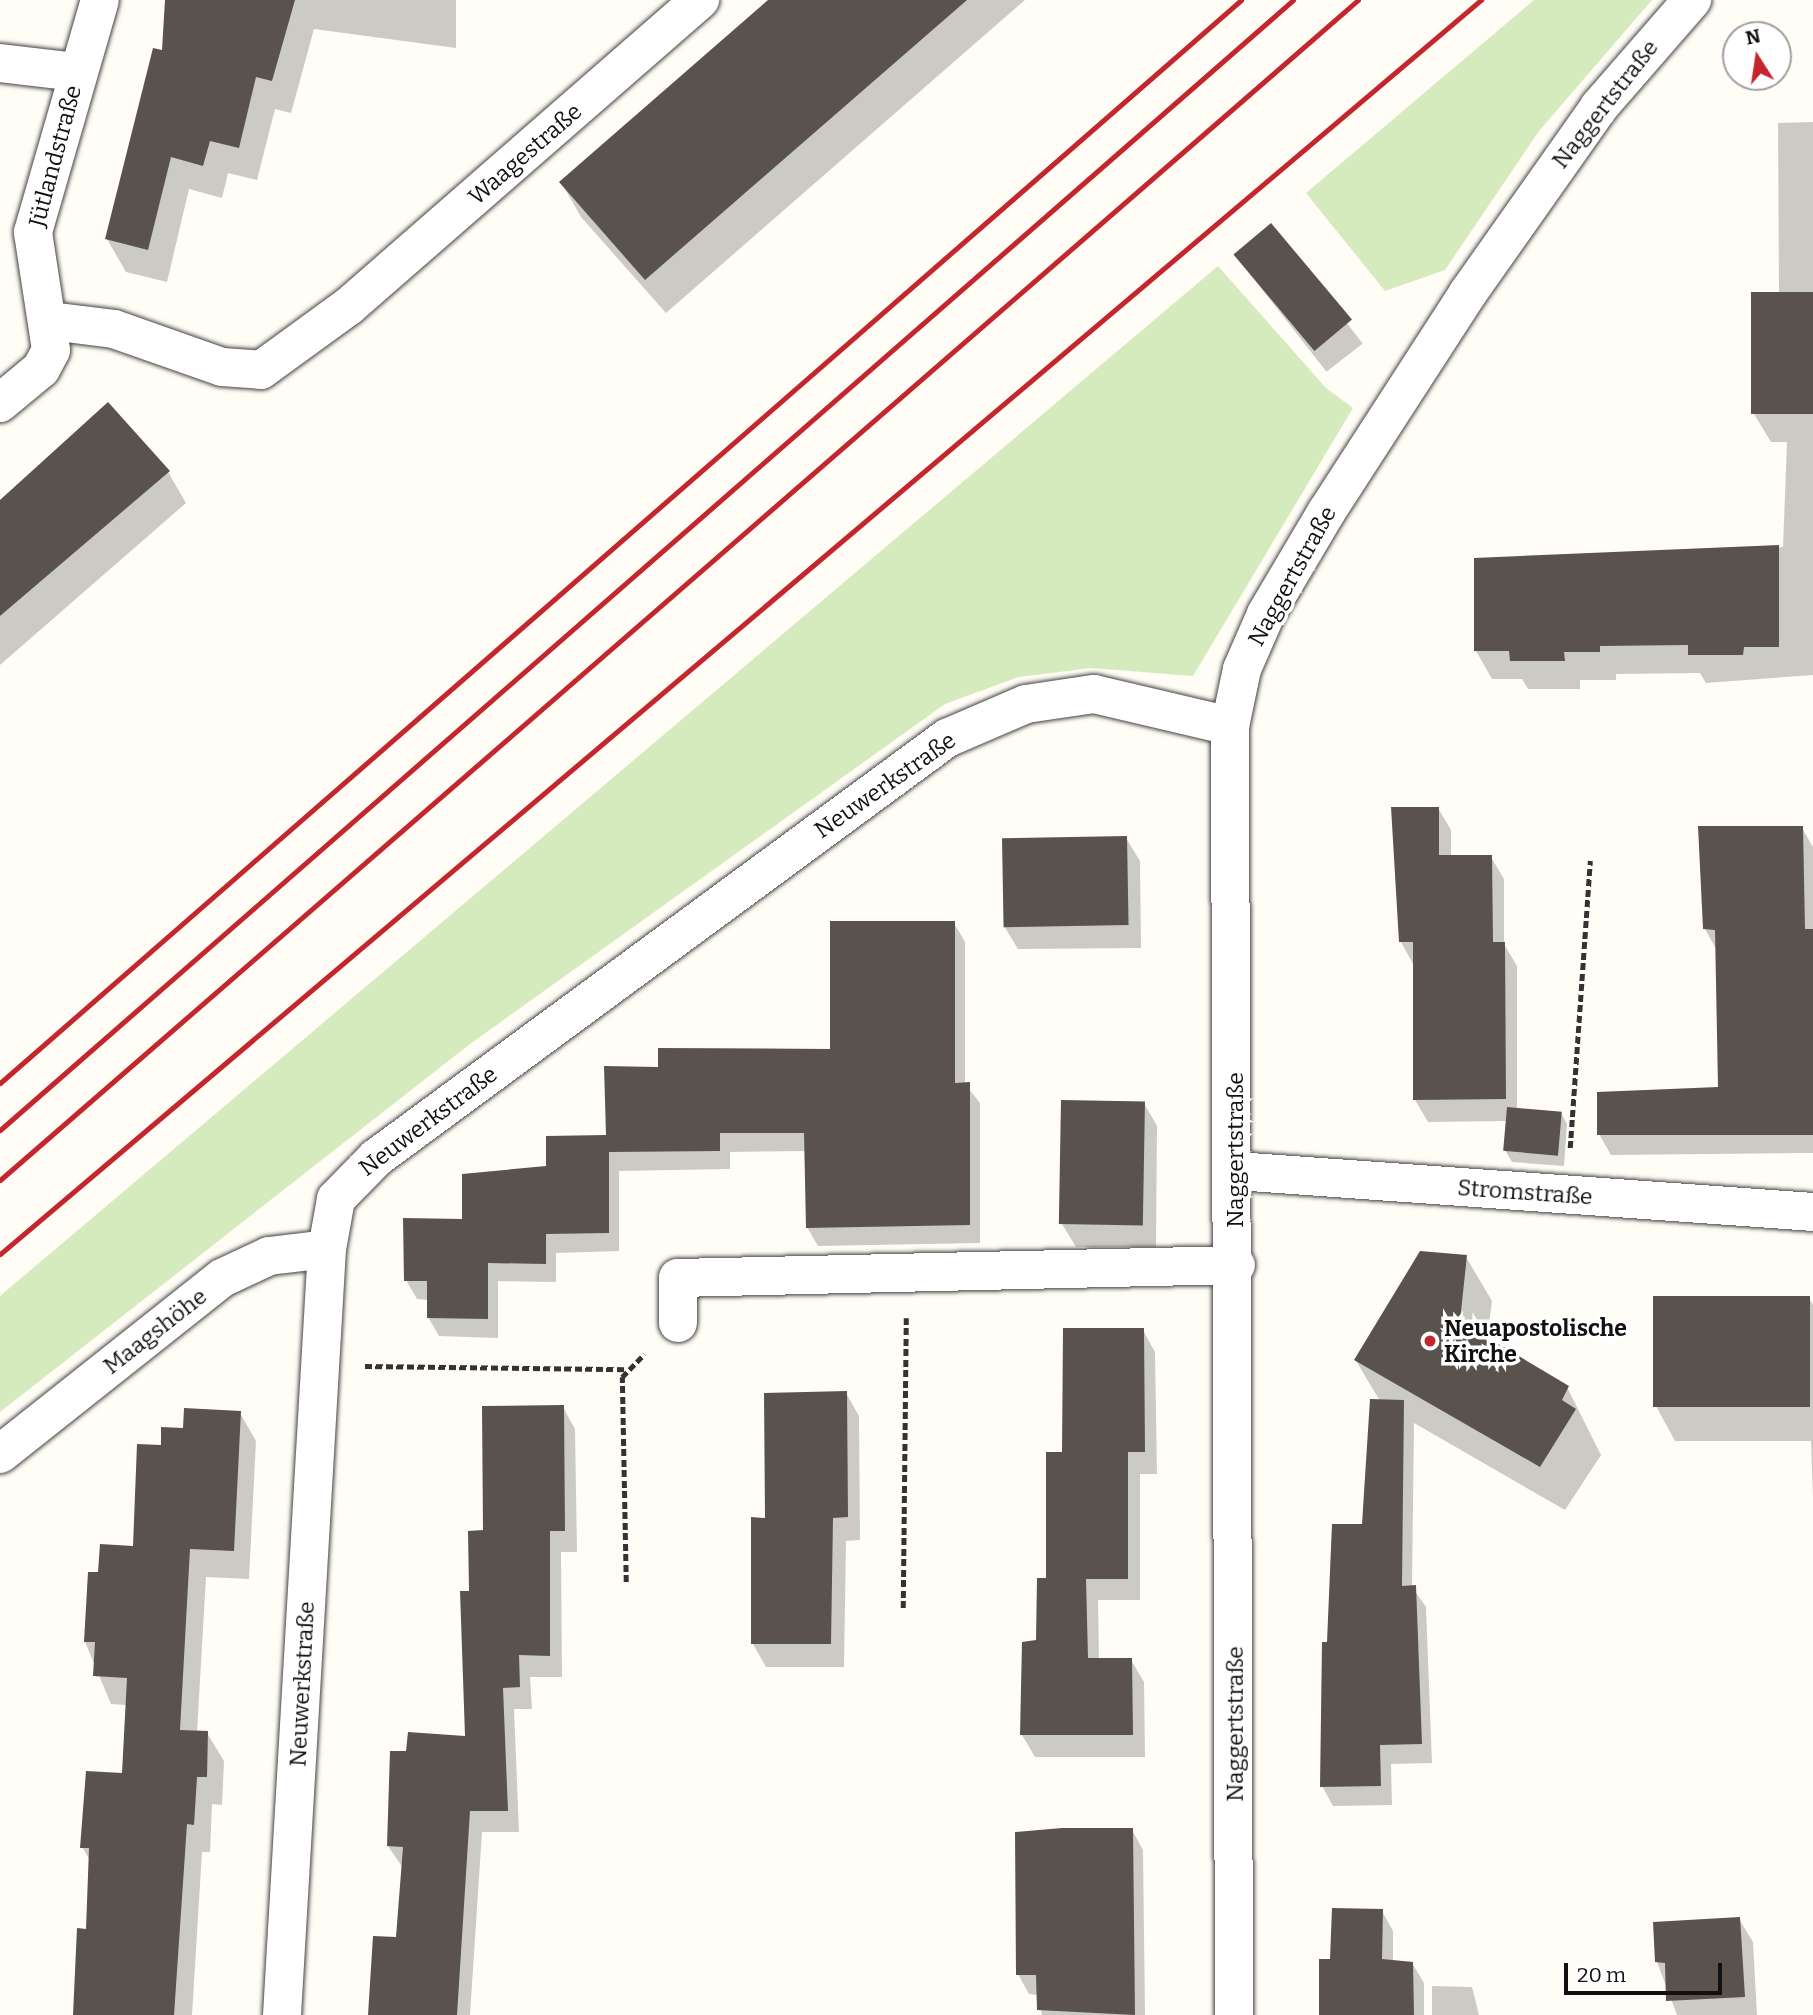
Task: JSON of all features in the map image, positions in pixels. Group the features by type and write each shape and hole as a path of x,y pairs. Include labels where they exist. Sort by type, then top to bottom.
{"street":[{"name":"Jütlandstraße","path":"50,321 36,276 33,232 77,72 100,0"},
{"name":"Waagestraße","path":"50,321 114,329 242,371 261,370 290,353 349,306 700,0"},
{"name":"Naggertstraße","path":"1234,2015 1236,1171 1230,726 1242,669 1266,614 1326,511 1599,107 1692,0"},
{"name":"Jütlandstraße","path":"0,63 77,72"},
{"path":"0,403 41,369 51,350 50,321"},
{"name":"Neuwerkstraße","path":"282,2015 327,1249 336,1199 376,1158 947,738 1026,704 1094,694 1230,726"},
{"name":"Stromstraße","path":"1236,1171 1813,1212"},
{"name":"Maagshöhe","path":"0,1454 222,1278 270,1256 327,1249"},
{"path":"678,1323 678,1278 1236,1265"}],"path":[{"path":"1566,1195 1590,861"},
{"path":"904,1608 906,1272"},
{"path":"402,1366 629,1368 626,1583"}],"green space":[{"path":"1534,0 1652,0 1539,131 1445,270 1385,291 1306,193"},
{"path":"1218,266 1326,388 1353,408 1193,676 1091,668 1019,677 945,704 470,1044 0,1412 0,1296"}],"building":[{"path":"165,0 295,0 272,81 256,77 239,148 210,141 203,166 171,157 148,250 105,239 153,48 162,50"},
{"path":"768,0 967,0 645,280 559,182"},
{"path":"1271,223 1352,320 1314,351 1233,254"},
{"path":"1751,292 1813,292 1813,414 1751,414"},
{"path":"108,402 170,471 0,616 0,500"},
{"path":"1779,545 1779,647 1744,647 1743,655 1688,655 1688,645 1600,646 1600,652 1564,652 1565,661 1510,661 1509,651 1474,651 1474,558"},
{"path":"1391,807 1439,807 1439,855 1492,855 1493,942 1505,942 1506,1099 1413,1100 1413,942 1399,942"},
{"path":"1698,826 1803,826 1805,929 1813,929 1813,1135 1597,1135 1597,1092 1718,1087 1715,930 1703,929"},
{"path":"1127,836 1129,925 1004,927 1002,838"},
{"path":"830,921 955,921 955,1083 970,1082 970,1225 806,1228 804,1133 720,1133 720,1151 609,1152 609,1233 546,1234 546,1264 488,1263 488,1319 427,1318 427,1281 404,1281 403,1218 462,1219 462,1174 546,1166 546,1136 606,1135 604,1066 658,1067 658,1048 830,1049"},
{"path":"1061,1100 1145,1101 1143,1225 1059,1224"},
{"path":"1507,1107 1562,1112 1558,1156 1503,1151"},
{"name":"Neuapostolische Kirche","path":"1420,1251 1467,1255 1460,1321 1569,1386 1562,1400 1576,1409 1540,1467 1354,1360"},
{"path":"1653,1296 1810,1296 1810,1407 1653,1407"},
{"path":"1063,1328 1144,1328 1145,1452 1128,1452 1128,1579 1086,1579 1088,1658 1132,1658 1133,1735 1020,1735 1022,1642 1036,1640 1037,1578 1046,1578 1046,1452 1062,1452"},
{"path":"847,1391 848,1517 833,1518 831,1644 751,1644 751,1517 765,1518 764,1393"},
{"path":"1370,1399 1404,1400 1402,1586 1416,1585 1422,1744 1380,1745 1381,1786 1320,1787 1322,1642 1327,1642 1332,1524 1362,1524"},
{"path":"564,1405 565,1531 550,1531 550,1656 519,1655 520,1687 503,1688 508,1811 470,1811 457,2015 368,2015 373,1936 396,1937 403,1847 387,1846 390,1751 406,1751 408,1732 465,1736 460,1591 469,1591 468,1531 483,1530 482,1406"},
{"path":"184,1408 241,1411 234,1551 190,1549 180,1730 208,1731 207,1777 197,1777 194,1825 187,1824 174,2015 73,2015 77,1928 86,1929 89,1848 80,1848 86,1771 122,1773 127,1678 93,1676 95,1642 84,1642 88,1572 98,1572 100,1544 133,1546 137,1444 161,1445 161,1427 183,1428"},
{"path":"1062,1828 1133,1828 1135,2015 1037,2010 1036,1975 1016,1975 1015,1832"},
{"path":"1332,1908 1383,1909 1382,1959 1413,1962 1414,2015 1319,2015 1319,1959 1330,1959"},
{"path":"1740,1917 1745,1997 1666,2001 1665,1963 1655,1962 1653,1922"}],"railway":[{"path":"0,1083 1241,0"},
{"path":"0,1130 1293,0"},
{"path":"0,1180 1358,0"},
{"path":"0,1254 1481,0"}],"place":[{"name":"Neuapostolische Kirche","path":"1430,1341"}]}
